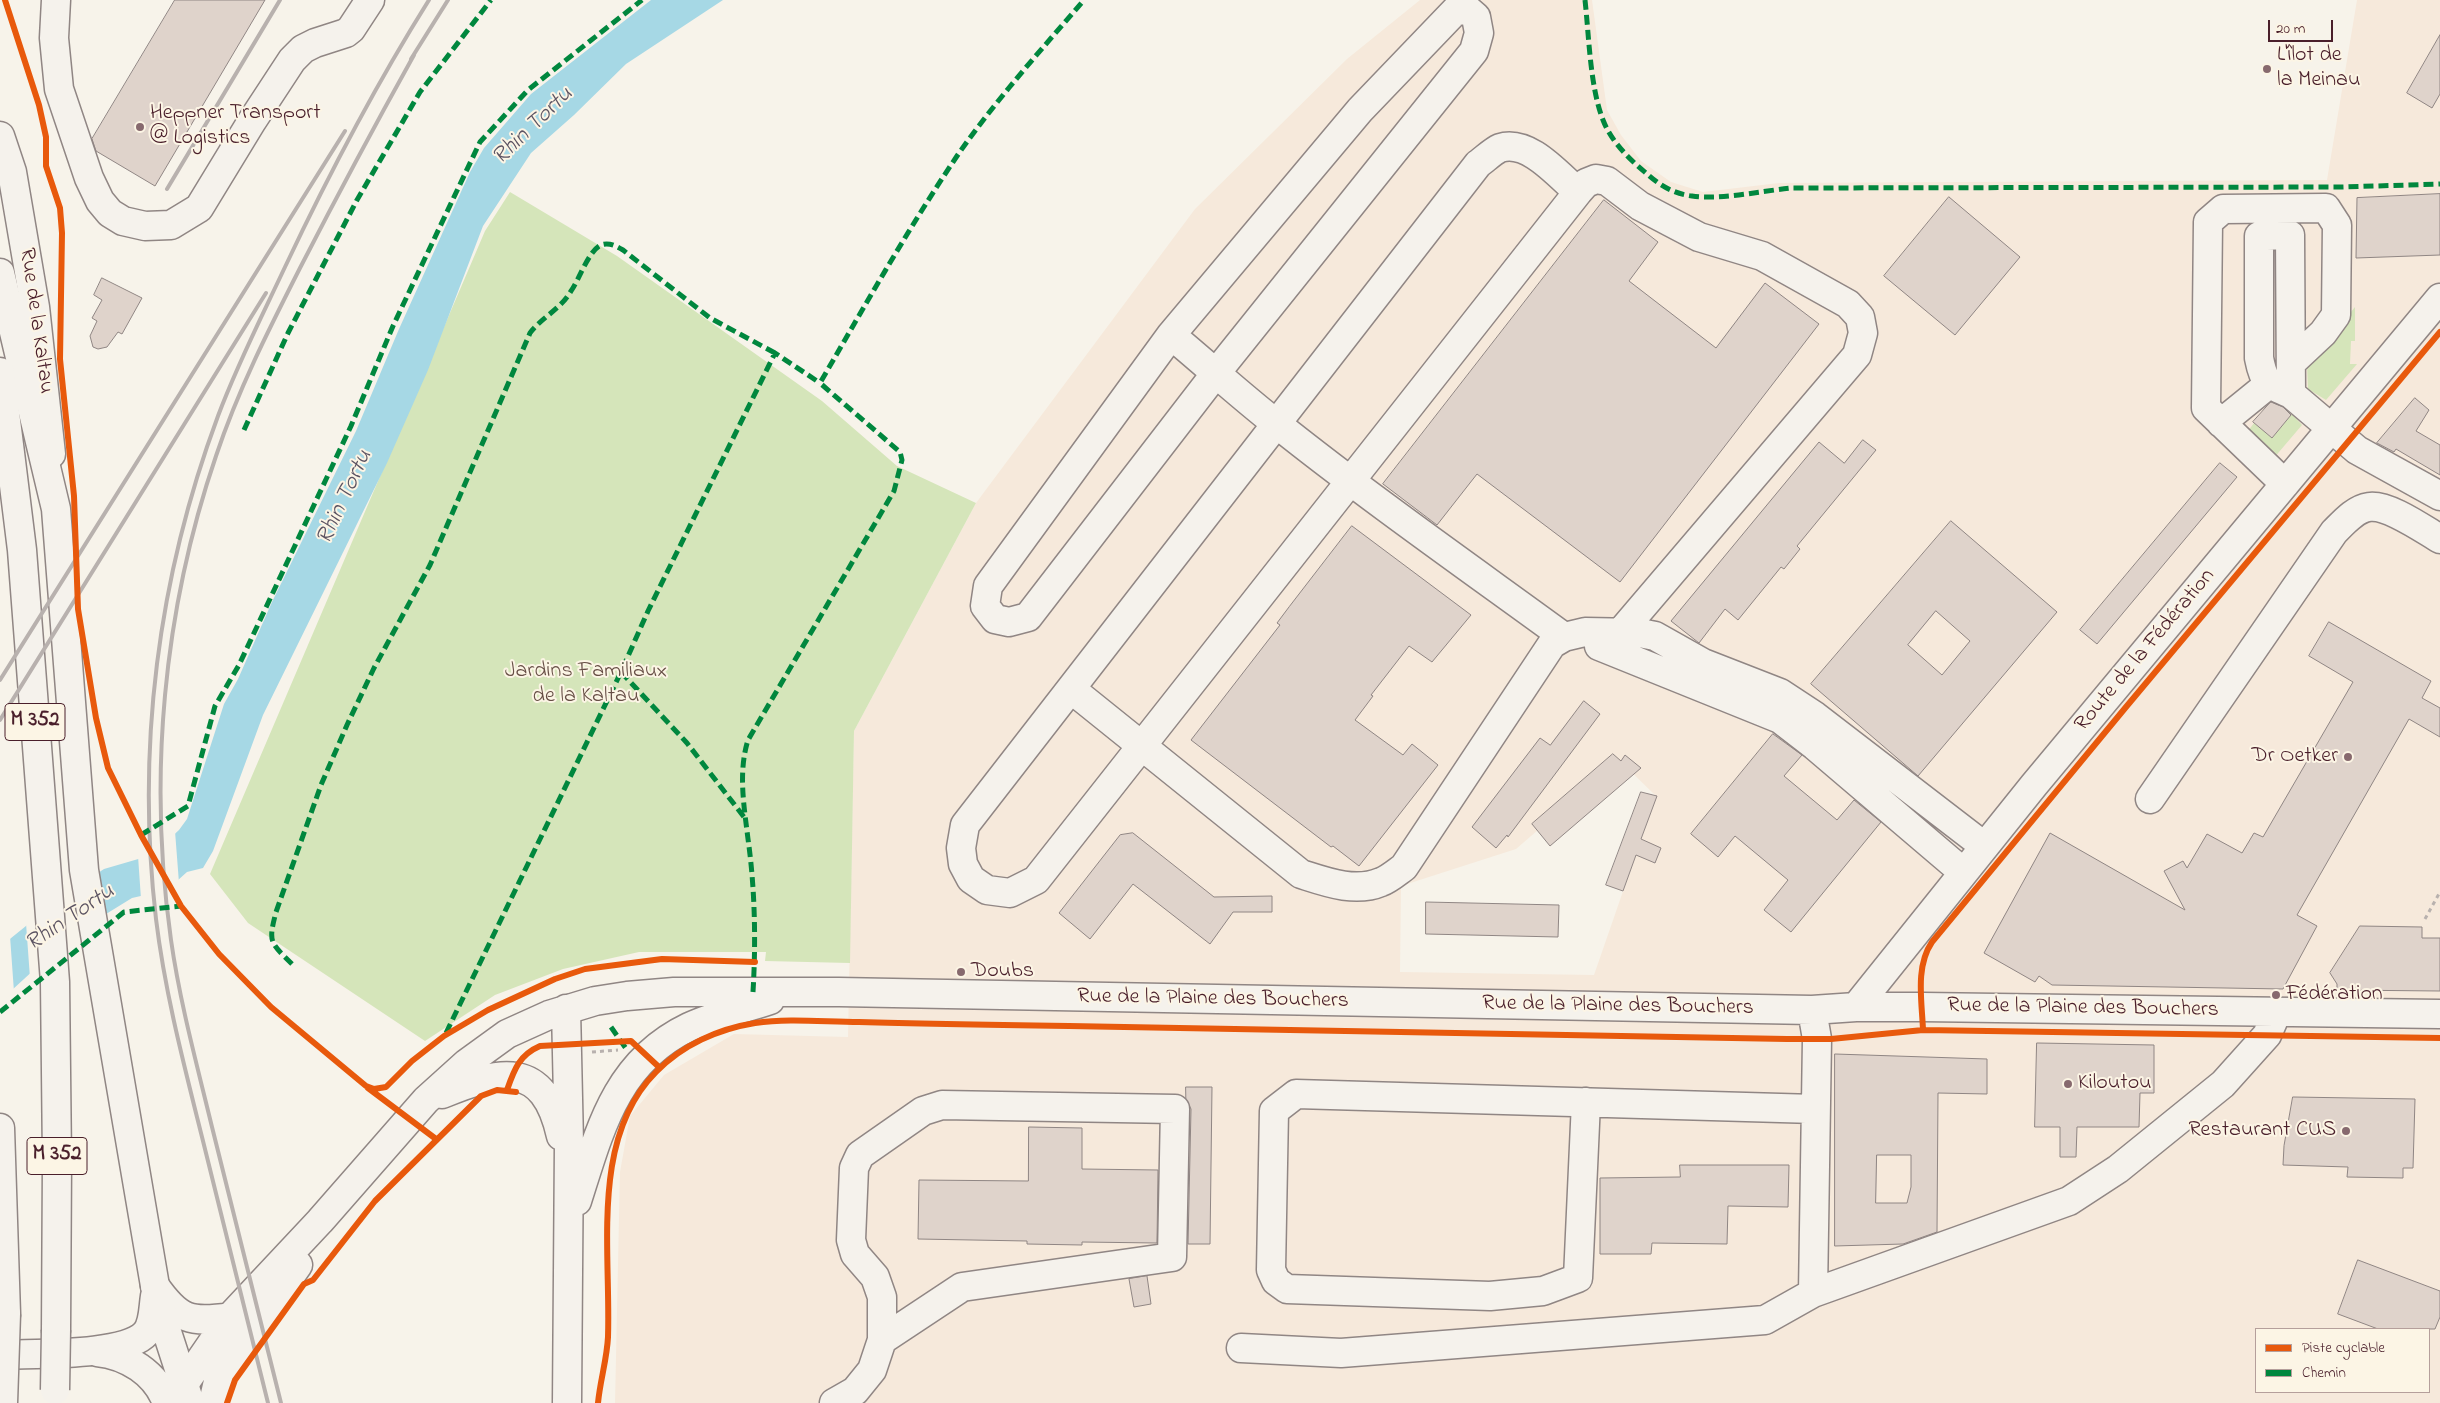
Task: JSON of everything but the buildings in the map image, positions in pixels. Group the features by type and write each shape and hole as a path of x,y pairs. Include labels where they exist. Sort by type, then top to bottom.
{"main road":[{"path":"56,0 54,38 59,89 89,178 100,201 110,213 122,221 146,226 170,225 199,208 292,60 303,49 315,42 346,33 351,29 370,0"},
{"path":"1455,10 1468,10 1476,16 1479,33 1474,51 1216,373 1028,617 1009,622 995,619 985,606 988,586 1171,335 1354,117 1387,81 1455,10"},
{"name":"Rue de la Kaltau","path":"0,136 12,172 36,306 56,509"},
{"path":"1578,192 1530,152 1516,147 1500,148 1478,164 965,825 961,848 963,864 971,879 987,890 1010,893 1036,880 1578,192 1586,183 1596,179 1607,181 1640,206 1699,237 1762,256 1848,304 1860,317 1863,333 1856,355 1618,643"},
{"path":"2285,484 2206,408 2208,222 2223,209 2326,208 2337,226 2336,315 2323,333 2291,363"},
{"path":"2221,423 2280,389 2291,363 2290,235 2259,236 2259,358 2262,376 2280,389 2332,429 2357,450 2440,496"},
{"path":"0,273 56,509 84,870 96,950 155,1286 166,1329 179,1398"},
{"name":"Route de la Fédération","path":"1856,1007 1984,846 2440,298"},
{"path":"2259,304 2291,304"},
{"path":"1171,335 1276,424 1350,481 1575,635 1599,646 1655,636 1703,663 1780,693 1815,716 1984,846"},
{"name":"M 352","path":"0,372 22,550 55,982 57,1161 54,1396"},
{"path":"2150,799 2334,532 2353,514 2368,507 2384,508 2440,538"},
{"path":"1071,690 1301,874 1334,885 1360,886 1381,882 1404,867 1552,644 1575,635"},
{"path":"1618,643 1780,719 1815,746 1963,872"},
{"name":"Rue de la Plaine des Bouchers","path":"568,1403 566,1009 595,1001 649,993 702,991 1812,1010 1856,1007 2440,1014"},
{"name":"Rue de la Plaine des Bouchers","path":"568,1226 608,1111 630,1074 642,1059 656,1047 690,1027 795,993"},
{"path":"179,1398 230,1317 320,1222 426,1100 467,1063 507,1034 566,1009"},
{"path":"1812,1010 1816,1039 1813,1293"},
{"path":"1241,1348 1341,1353 1765,1320 1813,1293 2068,1201 2118,1169 2223,1084 2267,1035 2277,1012"},
{"path":"426,1100 469,1082 502,1075 523,1078 543,1092 554,1113 562,1139 568,1226"},
{"path":"1586,1102 1578,1278 1543,1291 1490,1296 1287,1289 1276,1281 1271,1270 1274,1111 1296,1094 1586,1102 1815,1109"},
{"path":"834,1403 855,1390 872,1370 882,1340 882,1297 875,1277 854,1254 851,1240 854,1168 860,1155 923,1111 942,1105 1176,1109 1172,1257 962,1287 882,1340"},
{"name":"M 352","path":"0,1128 6,1314 3,1403"},
{"path":"213,1403 219,1377 302,1259 320,1222"},
{"path":"155,1286 171,1308 184,1316 212,1320 230,1317"},
{"path":"0,1355 85,1351 126,1344 146,1333 152,1321 155,1286"},
{"path":"85,1351 115,1355 132,1362 179,1398"}],"path":[{"path":"2424,919 2440,892"}],"shaded area":[{"path":"1420,0 1592,0 1607,110 1621,135 1641,161 1671,182 1703,192 1779,183 2327,180 2357,0 2440,0 2440,1403 615,1403 620,1172 630,1116 664,1075 734,1034 848,1037 854,731 976,503 1195,209 1347,59","holes":["1619,760 1656,796 1594,975 1400,972 1401,886 1516,849"]}],"green space":[{"name":"Jardins Familiaux de la Kaltau","path":"510,192 617,256 822,401 897,466 976,503 854,731 850,963 765,961 766,952 639,952 563,969 495,995 425,1041 248,923 210,874 485,231"},
{"path":"2355,307 2355,341 2351,341 2350,364 2357,364 2326,400 2308,389 2307,366"},
{"path":"2292,414 2302,425 2273,459 2245,435 2254,423 2272,438"}],"water":[{"name":"Rhin Tortu","path":"651,0 723,0 626,64 574,115 531,153 483,226 428,370 387,463 263,715 213,851 203,868 187,872 167,890 132,898 72,935 0,1001 0,947 63,896 104,869 152,855 179,830 187,819 224,704 238,679 272,602 356,431 399,329 470,172 484,148 531,94"}],"pier":[{"path":"175,831 179,883 168,892 141,899 138,856 151,852"},
{"path":"97,871 104,918 74,937 30,978 26,923 61,894"},
{"path":"10,936 14,992 0,1003 0,944"}],"railway":[{"path":"167,189 280,0"},
{"path":"268,1403 182,1056 160,947 150,855 149,791 151,727 157,664 180,538 197,477 225,397 241,359 335,165 371,98 429,0"},
{"path":"411,59 448,0"},
{"path":"281,1403 184,1011 171,940 164,879 161,818 161,757 165,695 172,635 183,574 216,456 234,407 288,291 414,55"},
{"path":"0,680 345,131"},
{"path":"0,720 266,293"}],"marked path":[{"path":"244,430 288,333 357,200 420,92 491,0"},
{"path":"141,835 188,806 215,706 239,665 351,426 393,326 480,142 528,90 642,0"},
{"path":"753,992 755,935 743,789 743,764 748,740 894,491 902,460 900,452 820,383 904,240 957,156 1003,96 1084,0"},
{"path":"1585,0 1595,92 1606,128 1633,162 1662,185 1685,195 1716,197 1791,188 2343,187 2440,184"},
{"path":"292,964 275,946 272,930 276,912 321,785 374,668 430,565 530,333 567,297 592,253 604,244 623,250 710,318 775,353"},
{"path":"446,1033 621,672 648,611 775,353 820,383"},
{"path":"621,672 687,743 744,817"},
{"path":"0,1012 124,912 181,906"},
{"path":"611,1027 627,1050"}],"cycle path":[{"path":"5,0 39,105 46,137 46,166 60,208 62,233 60,359 74,496 78,609 96,718 108,768 141,835 181,906 219,954 271,1007 366,1086 374,1089 386,1087 412,1061 444,1036 488,1010 555,979 585,969 662,959 755,962"},
{"path":"1923,1030 1921,973 1923,962 1932,942 2440,332"},
{"path":"598,1403 608,1337 608,1197 613,1162 621,1129 635,1099 666,1062 689,1046 714,1034 755,1023 807,1021 1787,1039 1831,1039 1923,1030 2440,1038"},
{"path":"507,1090 518,1064 527,1054 540,1046 631,1041 660,1068"},
{"path":"368,1088 436,1139"},
{"path":"227,1403 235,1380 304,1284 313,1280 375,1201 481,1096 497,1090 516,1092"}],"place":[{"name":"L'îlot de la Meinau","path":"2267,69"},
{"name":"Heppner Transport @ Logistics","path":"140,127"},
{"name":"Dr Oetker","path":"2348,757"},
{"name":"Doubs","path":"961,972"},
{"name":"Fédération","path":"2276,995"},
{"name":"Kiloutou","path":"2068,1084"},
{"name":"Restaurant CUS","path":"2346,1131"}]}
